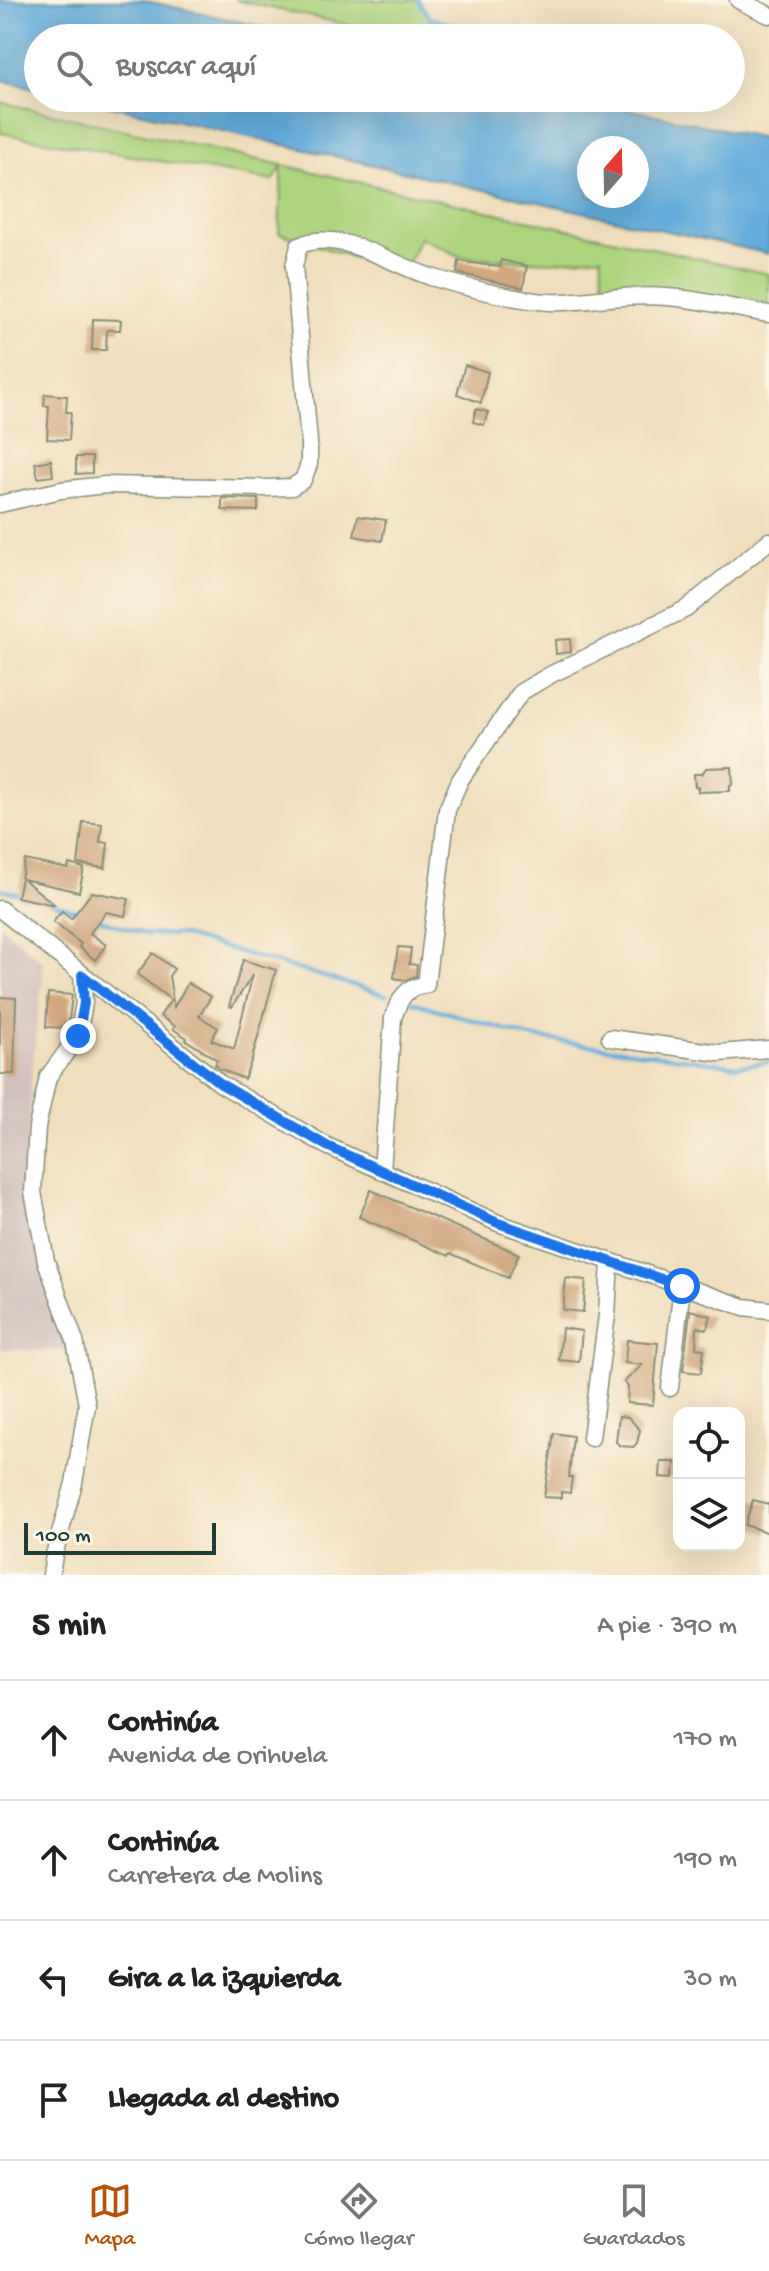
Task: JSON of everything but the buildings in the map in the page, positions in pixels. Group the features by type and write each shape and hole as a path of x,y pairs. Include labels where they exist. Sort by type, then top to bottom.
{"street":[{"path":"738,0 769,15"},
{"path":"0,504 61,490 105,485 265,488 292,487 303,480 309,464 309,442 294,266 299,246 312,239 332,239 429,276 498,293 559,302 668,297 769,314"},
{"path":"382,1171 393,1018 402,995 413,986 426,985 447,810 460,780 521,692 686,609 769,541"},
{"path":"0,909 221,1084 327,1146 498,1223 744,1307 769,1310"},
{"path":"51,1575 74,1483 87,1405 75,1341 46,1261 33,1192 37,1127 48,1077 78,1036 84,1003 82,975"},
{"path":"610,1038 719,1053 769,1049"},
{"path":"591,1438 607,1315 610,1261"},
{"path":"670,1388 682,1286"}],"shaded area":[{"path":"0,925 44,963 31,1079 26,1208 70,1351 0,1349"}],"green space":[{"path":"235,0 418,0 430,18 429,24 344,24"},
{"path":"0,102 24,107 24,112 45,112 769,274 769,308 632,288 604,288 601,256 550,262 461,257 420,237 403,274 279,233 282,166 273,181 0,133"}],"water":[{"path":"0,0 143,0 250,24 24,24 24,86 0,80"},
{"path":"138,112 643,112 769,139 769,254"}],"waterway":[{"path":"418,0 430,18 452,24"},
{"path":"0,889 21,894"},
{"path":"49,902 82,913"},
{"path":"98,919 145,934 181,935 386,995"},
{"path":"412,1002 530,1037 738,1066 769,1062"}],"route":[{"path":"78,1036 84,1003 82,975 221,1084 327,1146 498,1223 682,1286"}]}
